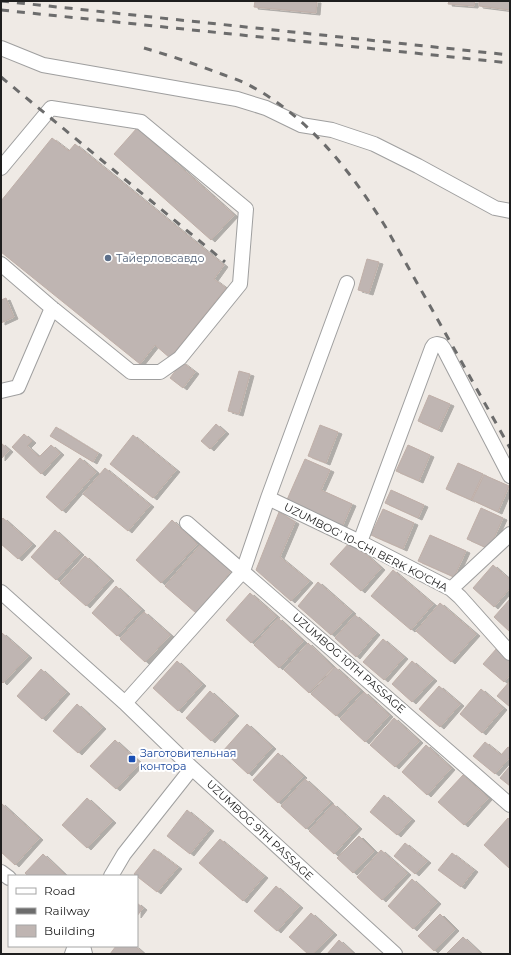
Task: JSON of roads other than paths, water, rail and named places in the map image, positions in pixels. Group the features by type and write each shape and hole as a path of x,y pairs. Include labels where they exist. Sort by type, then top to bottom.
{"street":[{"path":"1,48 43,65 237,100 266,108 301,125 332,130 374,144 495,208 510,211"},
{"path":"1,168 51,108 141,122 246,209 240,284 180,358 160,372 130,372 1,264"},
{"path":"125,703 244,571 268,498 347,283"},
{"path":"1,390 18,387 52,308"},
{"path":"360,542 434,345 441,345 444,349 510,476"},
{"name":"UZUMBOG' 10-CHI BERK KO'CHA","path":"268,498 360,542 451,589 510,653"},
{"name":"UZUMBOG 10TH PASSAGE","path":"187,523 244,571 510,805"},
{"path":"451,589 510,534"},
{"name":"UZUMBOG 9TH PASSAGE","path":"1,592 125,703 192,768 395,954"},
{"path":"112,875 124,854 192,768"}],"railway":[{"path":"1,1 510,55"},
{"path":"1,10 510,63"},
{"path":"144,48 198,65 247,84 289,111 325,146 342,165 385,226 510,448"},
{"path":"1,77 225,262"}],"place":[{"name":"Тайерловсавдо","path":"108,258"},
{"name":"Заготовительная контора","path":"132,759"}]}
